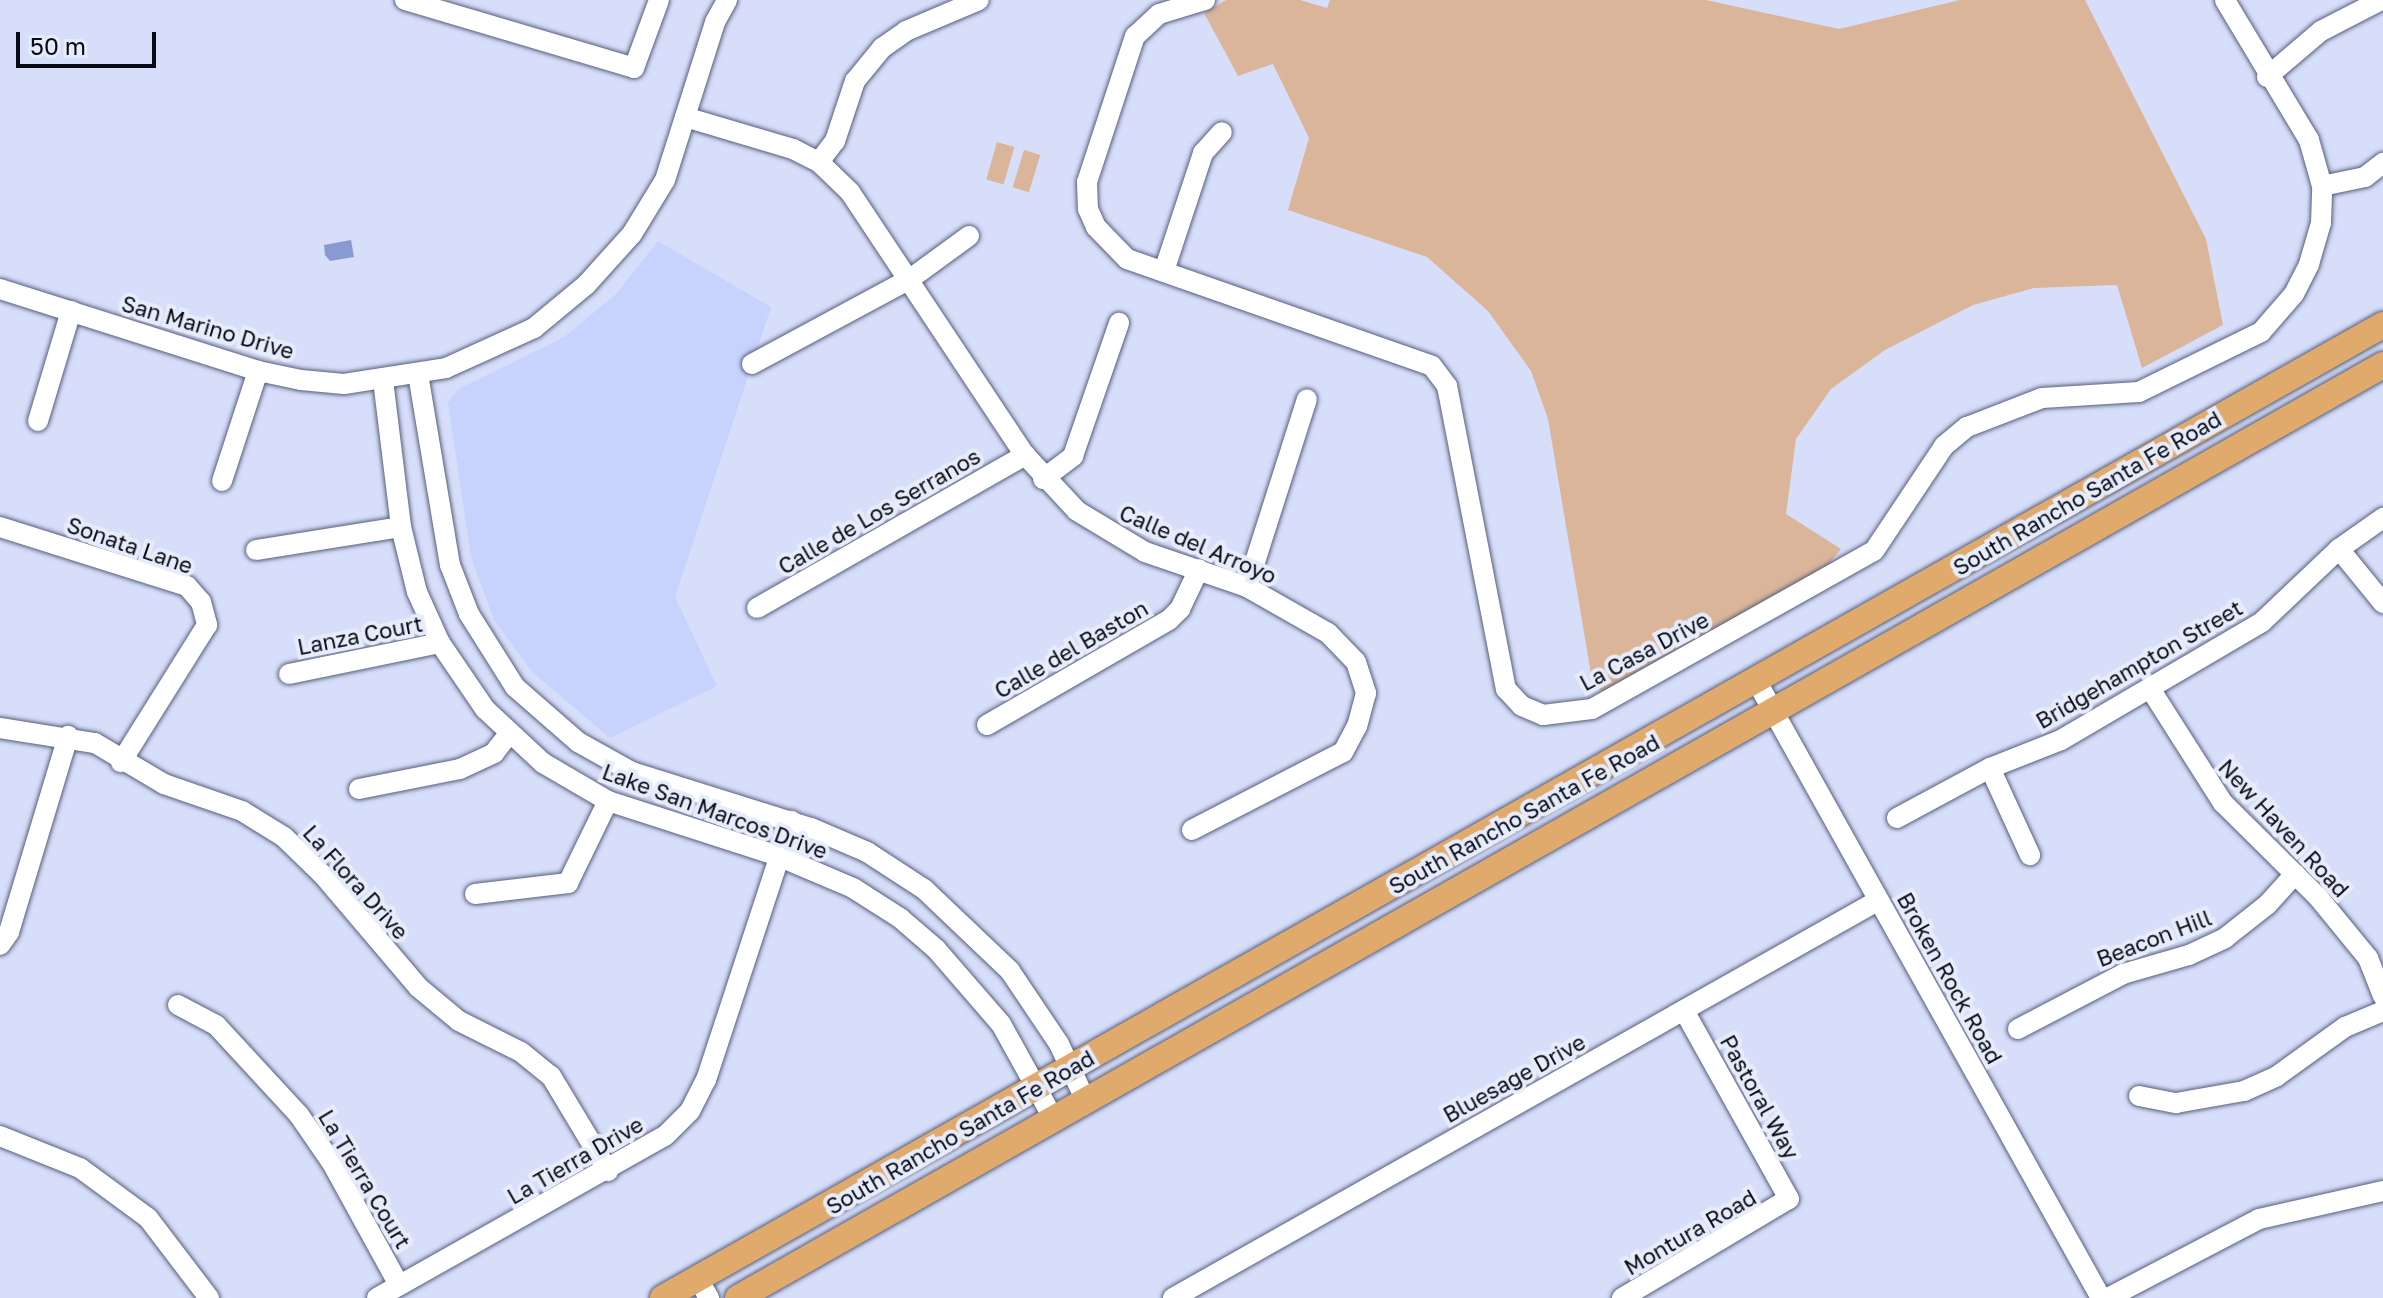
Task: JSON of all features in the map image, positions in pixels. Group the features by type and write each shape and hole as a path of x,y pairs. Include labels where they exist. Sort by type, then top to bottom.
{"main road":[{"name":"South Rancho Santa Fe Road","path":"663,1298 704,1288 1035,1089 2383,325"},
{"name":"South Rancho Santa Fe Road","path":"738,1298 2383,365"}],"street":[{"path":"405,0 634,68 659,0"},
{"name":"San Marino Drive","path":"0,289 258,371 344,384 446,368 534,328 586,285 652,205 685,117 715,22 727,0"},
{"path":"819,162 835,141 855,81 882,48 906,31 979,0"},
{"name":"La Casa Drive","path":"1205,0 1159,14 1135,36 1087,182 1088,209 1109,243 1127,259 1432,366 1447,386 1506,689 1522,706 1543,715 1568,715 1592,709 1874,551 1944,446 1967,427 2042,398 2139,392 2261,332 2294,294 2309,264 2321,223 2322,186 2309,140 2267,77 2225,0"},
{"path":"2267,77 2321,31 2381,0"},
{"name":"Calle del Arroyo","path":"685,117 767,138 819,162 850,192 1043,479 1107,533 1247,587 1328,633 1356,662 1366,693 1357,726 1343,752 1192,830"},
{"path":"1164,271 1203,153 1222,132"},
{"path":"2322,186 2365,177 2383,163"},
{"path":"752,364 910,279 969,236"},
{"path":"38,421 71,311"},
{"path":"1043,479 1073,456 1119,323"},
{"path":"222,481 258,371"},
{"name":"Lake San Marcos Drive","path":"418,374 450,565 469,614 515,687 578,742 632,772 791,821 888,864 954,912 1010,971 1071,1069 1085,1099"},
{"name":"Lake San Marcos Drive","path":"383,380 401,527 417,592 440,643 509,734 543,763 608,801 778,856 853,888 936,949 1001,1024 1053,1118"},
{"path":"1247,587 1307,399"},
{"name":"Calle de Los Serranos","path":"757,608 1025,455"},
{"name":"Bridgehampton Street","path":"1897,818 1990,768 2061,740 2151,690 2262,622 2339,549 2383,518"},
{"name":"Sonata Lane","path":"0,527 187,586 201,602 207,625 121,762"},
{"path":"256,550 401,527"},
{"path":"2339,549 2383,603"},
{"name":"Calle del Baston","path":"987,725 1169,620 1180,609 1199,569"},
{"name":"Lanza Court","path":"289,674 440,643"},
{"name":"Broken Rock Road","path":"1757,682 2101,1298"},
{"name":"New Haven Road","path":"2151,690 2223,803 2295,874 2368,958 2383,996"},
{"name":"La Flora Drive","path":"0,728 68,736 95,743 121,762 164,784 242,811 284,837 324,876 418,987 459,1021 521,1052 551,1076 608,1171"},
{"path":"359,789 460,769 494,753 509,734"},
{"path":"0,945 9,932 68,736"},
{"path":"1990,768 2030,855"},
{"path":"475,894 568,883 608,801"},
{"name":"La Tierra Drive","path":"377,1298 608,1171 665,1136 690,1111 706,1080 791,821"},
{"name":"Beacon Hill","path":"2018,1029 2123,974 2189,955 2225,938 2267,905 2295,874"},
{"name":"Bluesage Drive","path":"1173,1298 1879,900"},
{"name":"La Tierra Court","path":"178,1005 216,1025 299,1115 332,1163 399,1285"},
{"name":"Pastoral Way","path":"1684,1010 1789,1199 1783,1207"},
{"path":"2139,1096 2176,1103 2244,1091 2277,1076 2345,1027 2383,1011"},
{"path":"0,1136 80,1168 148,1218 209,1298"},
{"path":"2108,1298 2259,1219 2383,1191"},
{"name":"Montura Road","path":"1622,1298 1783,1207"}],"shaded area":[{"path":"1226,0 1300,0 1327,8 1330,0 1706,0 1839,29 1960,0 2085,0 2206,239 2223,325 2142,368 2117,285 2034,288 1973,305 1885,350 1831,389 1796,439 1786,514 1841,549 1820,575 1603,693 1592,680 1548,419 1531,371 1488,311 1427,257 1288,210 1309,138 1273,64 1238,76 1204,13"},
{"path":"997,142 1014,147 1004,184 986,179"},
{"path":"1024,150 1040,155 1029,192 1013,187"},
{"path":"351,240 354,257 330,261 325,255 324,245"},
{"path":"658,241 771,307 675,597 717,686 610,738 533,673 494,620 471,557 448,403 457,390 564,337 616,294"}]}
